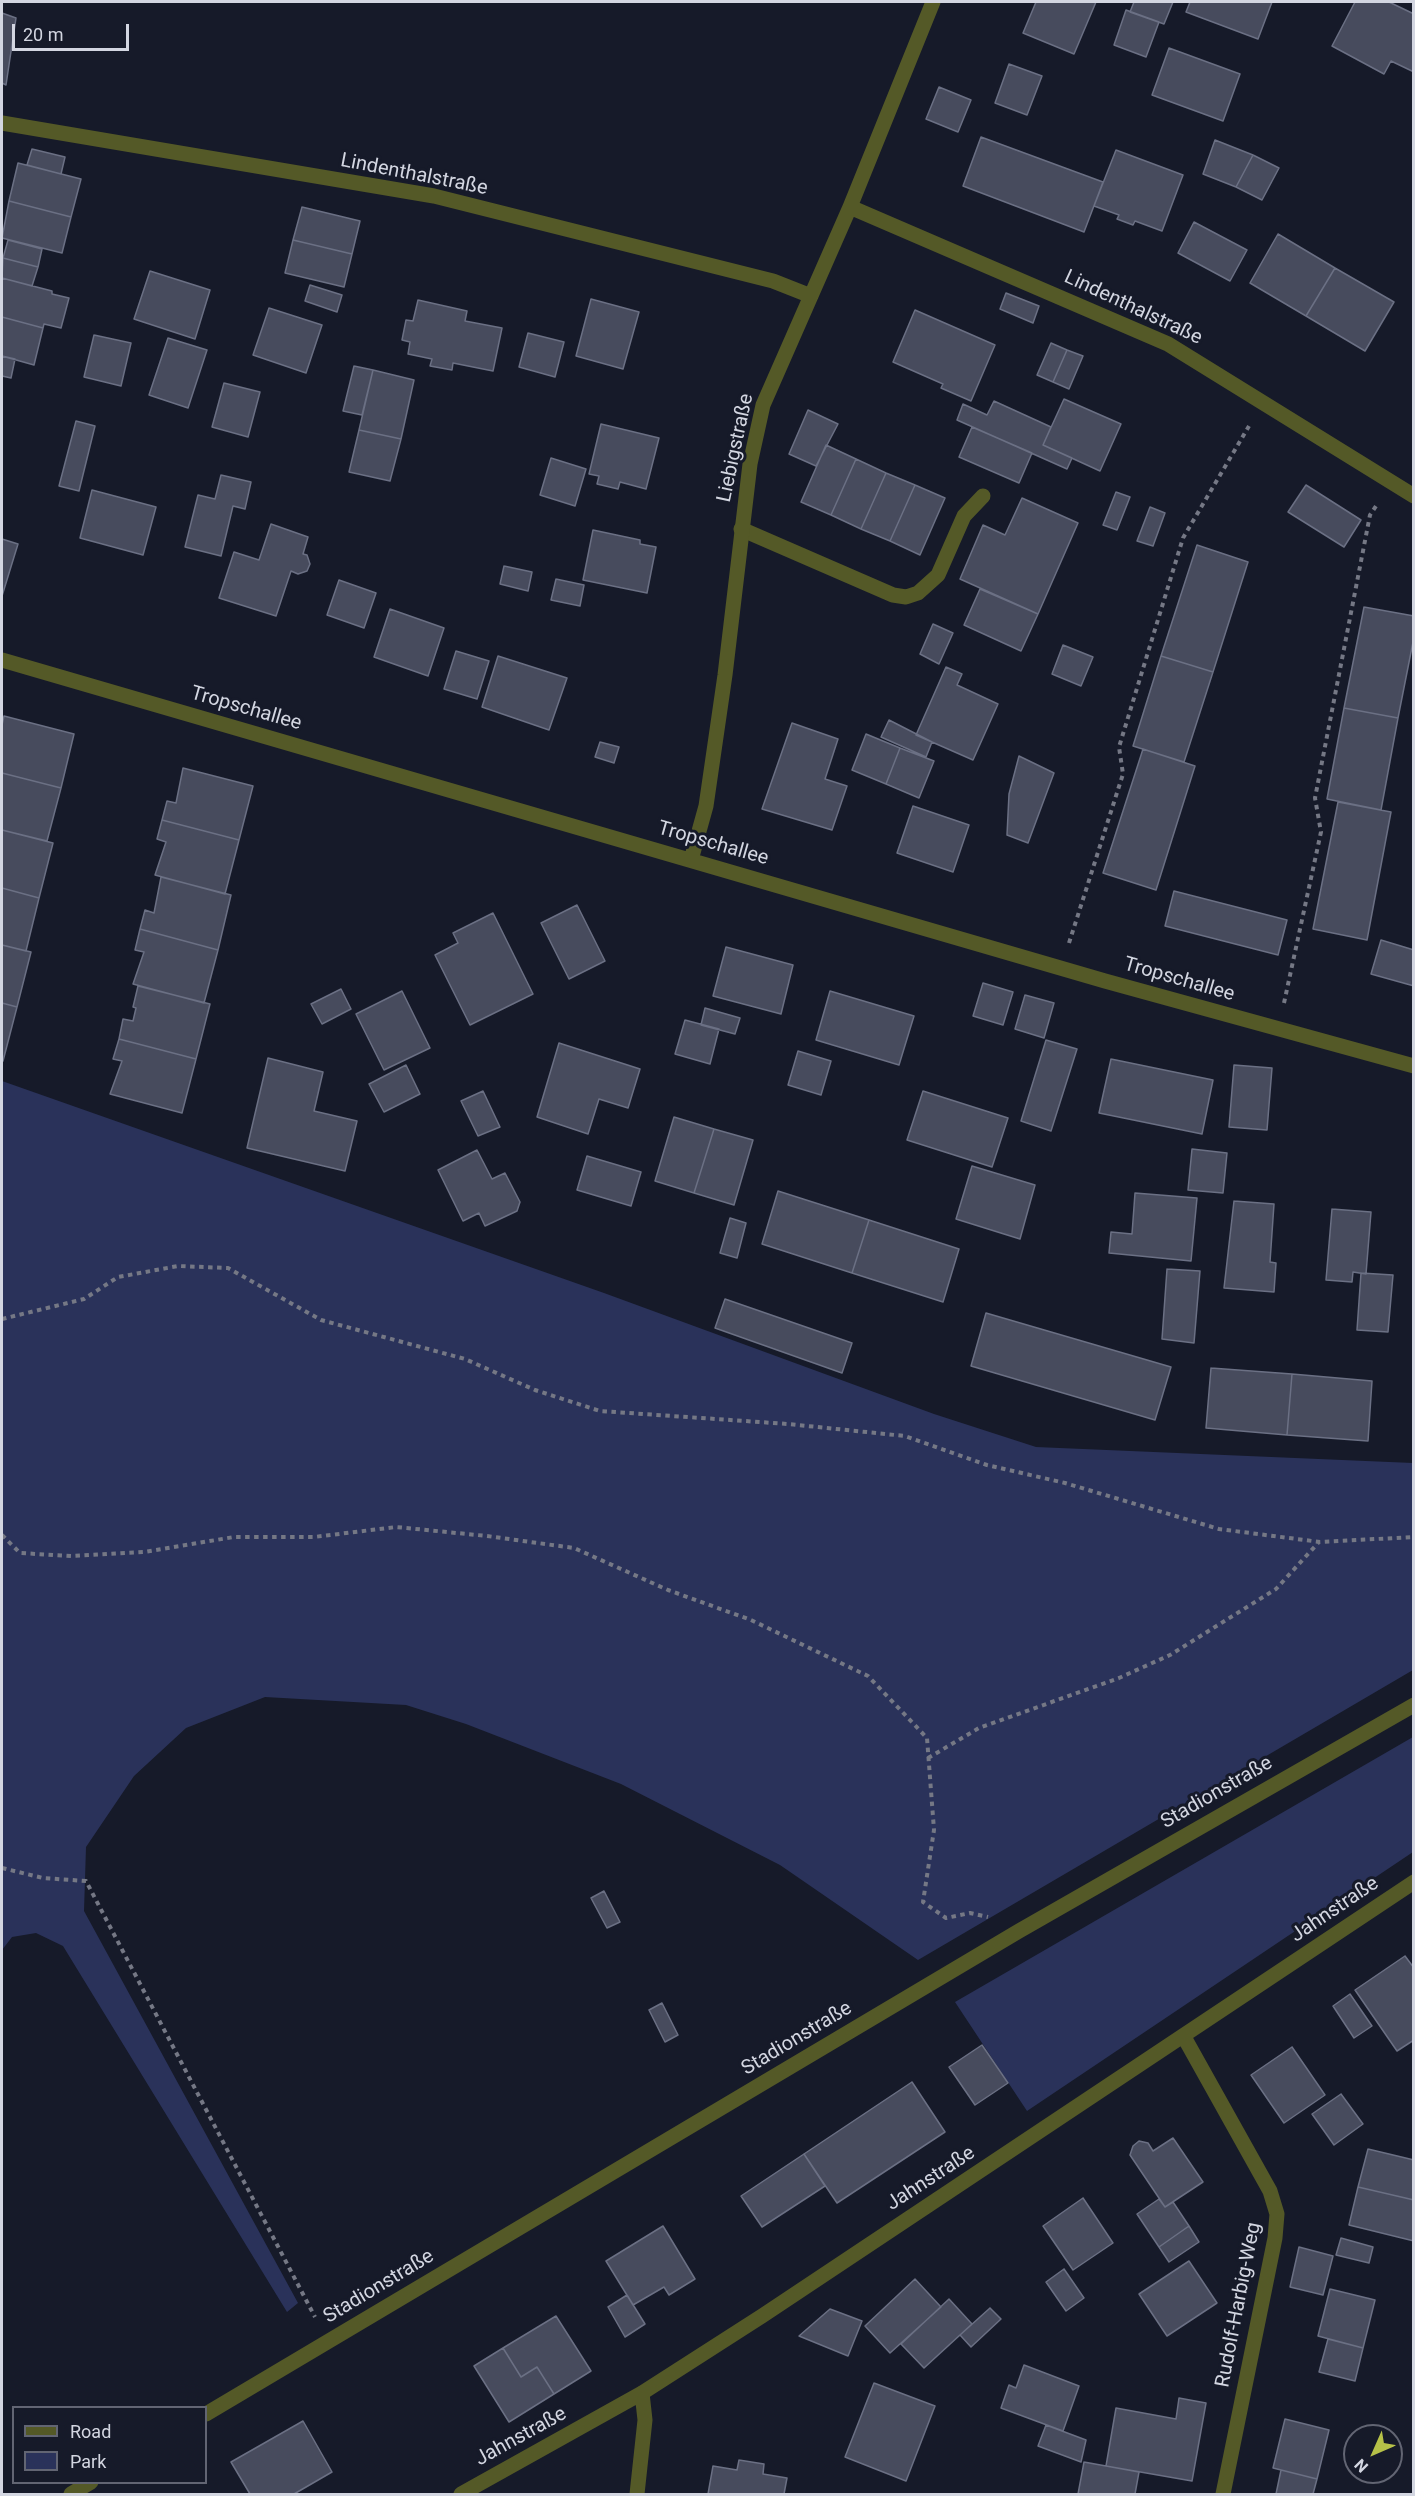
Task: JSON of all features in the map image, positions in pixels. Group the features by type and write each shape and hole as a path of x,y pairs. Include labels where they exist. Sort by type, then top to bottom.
{"street":[{"name":"Liebigstraße","path":"691,860 706,806 725,675 750,464 763,405 850,207 933,2"},
{"name":"Lindenthalstraße","path":"2,123 434,196 773,281 811,296"},
{"name":"Lindenthalstraße","path":"850,207 1168,344 1413,496"},
{"path":"741,529 893,595 906,597 918,593 938,575 964,516 984,496"},
{"name":"Tropschallee","path":"2,660 1061,968 1413,1066"},
{"name":"Stadionstraße","path":"207,2413 1019,1931 1413,1705"},
{"name":"Jahnstraße","path":"461,2494 642,2393 1184,2037 1413,1882"},
{"name":"Rudolf-Harbig-Weg","path":"1184,2037 1270,2191 1277,2214 1273,2250 1222,2494"},
{"path":"637,2494 645,2420 642,2393"},
{"path":"71,2494 88,2484"}],"path":[{"path":"1061,968 1123,774 1119,747 1183,538 1263,402"},
{"path":"1278,1030 1321,832 1315,798 1370,515 1392,483"},
{"path":"2,1319 84,1299 118,1277 178,1266 228,1268 321,1320 465,1359 535,1390 600,1411 788,1424 905,1436 987,1465 1065,1483 1219,1529 1320,1542 1413,1537"},
{"path":"2,1534 20,1552 71,1556 144,1552 234,1537 314,1537 396,1527 574,1548 668,1590 751,1620 868,1676 927,1738 934,1830 923,1902 946,1918 970,1913 991,1918 1019,1931"},
{"path":"928,1758 979,1728 1119,1678 1170,1655 1276,1589 1320,1542"},
{"path":"2,1868 43,1878 86,1881 327,2342"}],"green space":[{"path":"2,1081 604,1293 934,1414 1036,1447 1413,1463 1413,1670 918,1960 780,1865 621,1784 466,1724 406,1705 265,1697 186,1728 134,1776 86,1847 84,1911 298,2303 287,2312 63,1946 36,1933 12,1937 2,1950"},
{"path":"1413,1737 1413,1852 1027,2111 955,2002"}],"building":[{"path":"1036,2 1096,2 1074,54 1023,33"},
{"path":"1134,2 1173,2 1164,24 1130,12"},
{"path":"1190,2 1272,2 1258,39 1186,12"},
{"path":"1355,2 1389,2 1414,14 1414,72 1391,61 1384,74 1332,46"},
{"path":"1126,10 1159,22 1146,57 1114,45"},
{"path":"2,13 16,18 6,85 2,83"},
{"path":"1169,48 1240,74 1223,121 1152,95"},
{"path":"1009,64 1042,76 1027,115 995,103"},
{"path":"939,87 971,100 958,132 926,119"},
{"path":"981,137 1103,182 1084,232 963,186"},
{"path":"1215,140 1253,155 1236,187 1203,174"},
{"path":"32,149 65,157 61,174 27,165"},
{"path":"1116,150 1183,175 1162,231 1135,221 1133,225 1117,219 1119,215 1094,206"},
{"path":"1253,155 1279,168 1262,200 1236,187"},
{"path":"18,163 81,179 71,217 9,201"},
{"path":"9,201 71,217 62,253 2,238"},
{"path":"302,207 360,221 352,254 293,240"},
{"path":"1194,222 1247,250 1230,281 1178,253"},
{"path":"1278,234 1335,268 1306,316 1250,283"},
{"path":"8,240 42,249 38,267 3,258"},
{"path":"293,240 352,254 344,287 285,273"},
{"path":"3,258 38,267 32,286 2,278"},
{"path":"1335,268 1394,302 1365,351 1306,316"},
{"path":"150,271 210,290 195,339 134,319"},
{"path":"2,278 52,291 52,294 69,298 61,328 44,324 43,328 2,317"},
{"path":"310,285 342,295 337,312 305,301"},
{"path":"1006,293 1039,306 1033,323 1000,309"},
{"path":"591,299 639,312 623,369 576,356"},
{"path":"418,300 467,311 465,321 502,328 493,371 453,363 452,370 430,366 432,359 408,354 410,342 402,340 406,320 413,321"},
{"path":"269,308 322,325 306,373 253,355"},
{"path":"915,310 995,345 971,401 941,388 943,384 893,362"},
{"path":"2,317 43,328 34,365 2,356"},
{"path":"528,333 564,342 555,377 519,367"},
{"path":"94,335 131,343 121,386 84,377"},
{"path":"168,338 207,350 188,408 149,395"},
{"path":"1051,343 1067,350 1053,382 1037,375"},
{"path":"1067,350 1083,356 1069,389 1053,382"},
{"path":"2,356 15,359 11,378 2,376"},
{"path":"354,366 373,370 362,415 343,411"},
{"path":"373,370 414,380 401,439 359,430"},
{"path":"224,383 260,392 248,437 212,427"},
{"path":"1064,399 1121,424 1100,471 1043,445"},
{"path":"994,401 1051,427 1043,445 1072,458 1067,469 957,420 963,404 987,415"},
{"path":"808,410 838,424 816,466 789,454"},
{"path":"76,421 95,426 79,491 59,486"},
{"path":"601,424 659,438 646,489 620,482 618,489 597,484 599,476 589,474"},
{"path":"972,427 1032,453 1019,483 959,457"},
{"path":"359,430 401,439 390,481 349,472"},
{"path":"826,445 856,459 831,515 801,502"},
{"path":"551,458 586,469 575,506 540,495"},
{"path":"856,459 886,473 861,529 831,515"},
{"path":"886,473 915,485 890,541 861,529"},
{"path":"221,475 251,482 245,509 233,506 221,556 185,547 198,495 215,499"},
{"path":"915,485 945,498 920,555 890,541"},
{"path":"1306,485 1361,520 1344,547 1288,512"},
{"path":"92,490 156,507 143,555 80,538"},
{"path":"1116,492 1130,497 1117,530 1103,525"},
{"path":"1022,498 1078,523 1038,614 960,579 983,525 1005,535"},
{"path":"1150,507 1165,513 1153,546 1137,541"},
{"path":"271,524 308,537 303,554 307,555 310,564 307,571 298,574 291,571 276,616 219,598 234,552 259,560"},
{"path":"593,530 640,540 640,544 656,547 647,593 583,580"},
{"path":"2,539 18,544 2,596"},
{"path":"1197,545 1248,562 1213,672 1161,656"},
{"path":"504,566 532,572 528,591 500,584"},
{"path":"556,579 584,585 580,606 551,600"},
{"path":"339,580 376,593 364,628 327,615"},
{"path":"980,589 1038,614 1021,651 964,625"},
{"path":"1364,607 1414,616 1414,637 1398,718 1344,708"},
{"path":"390,609 444,628 428,676 374,657"},
{"path":"933,624 953,633 939,664 920,654"},
{"path":"1063,645 1093,657 1081,686 1052,674"},
{"path":"456,651 489,661 477,699 444,689"},
{"path":"498,656 567,678 549,730 482,707"},
{"path":"1161,656 1213,672 1184,762 1133,746"},
{"path":"946,667 962,674 957,685 998,704 973,760 916,735"},
{"path":"1344,708 1398,718 1381,810 1327,799"},
{"path":"4,716 74,734 61,788 2,773"},
{"path":"889,720 932,742 926,757 881,737"},
{"path":"792,723 838,739 825,779 847,786 832,830 762,809"},
{"path":"866,734 900,748 886,784 852,770"},
{"path":"600,742 619,747 614,763 595,757"},
{"path":"900,748 934,761 919,798 886,784"},
{"path":"1143,749 1195,766 1156,890 1103,873"},
{"path":"1019,756 1054,773 1028,843 1007,835 1009,794"},
{"path":"183,768 253,786 239,840 162,820 167,801 176,803"},
{"path":"2,773 61,788 47,841 2,830"},
{"path":"1338,802 1391,812 1367,940 1313,929"},
{"path":"913,806 969,825 953,872 897,853"},
{"path":"162,820 239,840 225,894 155,875 166,842 157,839"},
{"path":"2,830 53,843 39,898 2,888"},
{"path":"161,877 231,895 218,950 140,929 145,910 154,913"},
{"path":"2,888 39,898 26,951 2,945"},
{"path":"1174,891 1287,920 1278,955 1165,926"},
{"path":"577,905 605,961 569,979 541,923"},
{"path":"493,913 533,994 470,1025 435,955 458,943 453,933"},
{"path":"140,929 218,950 204,1003 133,984 144,952 135,950"},
{"path":"1381,940 1414,950 1414,986 1371,974"},
{"path":"2,945 31,952 17,1007 2,1003"},
{"path":"726,947 793,965 781,1014 713,996"},
{"path":"983,983 1013,992 1003,1025 973,1016"},
{"path":"138,986 210,1004 196,1059 119,1039 123,1019 133,1021 136,1008 133,1007"},
{"path":"341,989 351,1009 322,1024 311,1004"},
{"path":"402,991 430,1048 384,1070 356,1014"},
{"path":"830,991 914,1016 899,1065 816,1040"},
{"path":"1025,995 1054,1003 1044,1038 1015,1029"},
{"path":"2,1003 17,1007 3,1061 2,1060"},
{"path":"705,1008 740,1018 735,1034 701,1025"},
{"path":"685,1020 719,1029 710,1064 675,1054"},
{"path":"119,1039 196,1059 182,1113 110,1094 122,1061 113,1059"},
{"path":"1046,1040 1077,1049 1051,1131 1021,1121"},
{"path":"559,1043 640,1069 628,1108 599,1099 588,1134 537,1117"},
{"path":"798,1051 831,1061 821,1095 788,1085"},
{"path":"268,1058 323,1072 314,1111 357,1121 345,1171 247,1148"},
{"path":"1111,1059 1213,1080 1202,1134 1099,1113"},
{"path":"406,1065 420,1094 384,1112 369,1084"},
{"path":"1234,1065 1272,1068 1267,1130 1229,1127"},
{"path":"483,1091 500,1127 478,1136 461,1101"},
{"path":"923,1091 1008,1118 992,1167 907,1140"},
{"path":"674,1117 714,1129 694,1193 655,1181"},
{"path":"714,1129 753,1140 734,1205 694,1193"},
{"path":"1192,1149 1227,1153 1223,1193 1188,1190"},
{"path":"477,1150 492,1179 505,1173 520,1202 517,1211 485,1226 479,1213 463,1221 438,1170"},
{"path":"587,1156 641,1172 631,1206 577,1190"},
{"path":"972,1166 1035,1185 1020,1239 956,1219"},
{"path":"778,1191 869,1220 852,1273 762,1244"},
{"path":"1135,1193 1197,1198 1191,1261 1109,1253 1111,1232 1132,1234"},
{"path":"1234,1201 1274,1204 1270,1262 1276,1263 1274,1292 1224,1288"},
{"path":"1332,1209 1371,1212 1366,1274 1353,1272 1352,1282 1326,1280"},
{"path":"730,1218 746,1223 737,1258 720,1253"},
{"path":"869,1220 959,1249 943,1302 852,1273"},
{"path":"1167,1269 1200,1271 1194,1343 1162,1339"},
{"path":"1361,1273 1393,1275 1388,1332 1357,1330"},
{"path":"725,1299 852,1343 842,1373 715,1328"},
{"path":"986,1313 1171,1367 1155,1420 971,1366"},
{"path":"1211,1368 1292,1374 1287,1435 1206,1428"},
{"path":"1292,1374 1372,1381 1368,1441 1287,1435"},
{"path":"604,1891 620,1922 607,1928 591,1898"},
{"path":"1405,1956 1414,1968 1414,2040 1397,2051 1355,1990"},
{"path":"1350,1994 1372,2026 1354,2038 1333,2006"},
{"path":"662,2003 678,2035 665,2042 649,2010"},
{"path":"982,2045 1008,2083 975,2105 949,2067"},
{"path":"1292,2047 1325,2095 1284,2123 1251,2075"},
{"path":"912,2082 945,2132 837,2203 804,2154"},
{"path":"1341,2094 1363,2124 1334,2145 1312,2114"},
{"path":"1173,2138 1203,2182 1165,2207 1130,2155 1133,2146 1139,2141 1148,2143 1153,2151"},
{"path":"1368,2149 1414,2160 1414,2200 1358,2187"},
{"path":"804,2154 825,2186 762,2227 741,2196"},
{"path":"1358,2187 1414,2200 1414,2241 1349,2225"},
{"path":"1083,2198 1113,2243 1073,2270 1043,2226"},
{"path":"1159,2199 1165,2207 1173,2202 1189,2226 1159,2247 1137,2214"},
{"path":"663,2226 695,2279 669,2295 664,2287 633,2305 606,2261"},
{"path":"1189,2226 1199,2242 1169,2262 1159,2247"},
{"path":"1341,2238 1373,2247 1369,2263 1336,2255"},
{"path":"1299,2247 1333,2256 1323,2295 1290,2287"},
{"path":"1189,2261 1217,2303 1167,2336 1139,2294"},
{"path":"1064,2269 1084,2298 1066,2311 1046,2282"},
{"path":"915,2279 941,2307 890,2353 865,2326"},
{"path":"1330,2289 1375,2300 1363,2348 1318,2336"},
{"path":"627,2295 645,2324 625,2337 608,2307"},
{"path":"949,2299 972,2324 924,2368 901,2344"},
{"path":"990,2308 1001,2319 971,2347 960,2335"},
{"path":"830,2309 862,2321 848,2356 799,2336"},
{"path":"556,2316 591,2371 554,2394 537,2367 521,2377 503,2348"},
{"path":"1328,2339 1363,2348 1355,2381 1319,2372"},
{"path":"503,2348 521,2377 537,2367 554,2394 509,2422 474,2366"},
{"path":"1024,2365 1079,2386 1063,2431 1001,2408 1009,2385 1016,2388"},
{"path":"874,2383 935,2406 906,2481 845,2457"},
{"path":"1179,2398 1206,2403 1192,2481 1106,2466 1116,2408 1176,2419"},
{"path":"1285,2419 1329,2430 1317,2479 1273,2468"},
{"path":"303,2421 332,2472 294,2494 250,2494 231,2462"},
{"path":"1046,2425 1086,2440 1081,2462 1038,2446"},
{"path":"739,2460 764,2464 763,2474 787,2478 784,2494 708,2494 713,2466 737,2470"},
{"path":"1084,2462 1139,2472 1135,2494 1078,2494"},
{"path":"1281,2470 1317,2479 1313,2494 1276,2494"}]}
